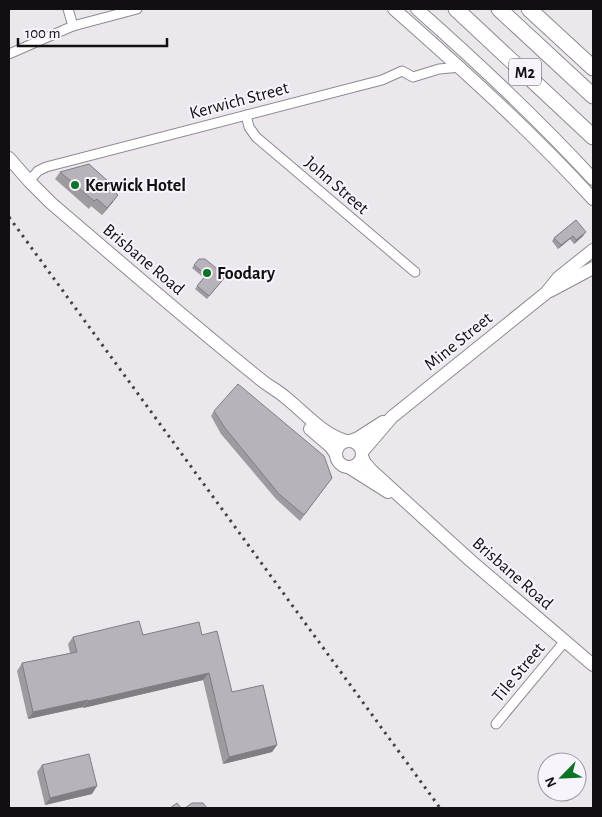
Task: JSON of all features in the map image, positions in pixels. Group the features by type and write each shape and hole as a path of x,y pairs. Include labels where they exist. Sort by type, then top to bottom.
{"highway":[{"name":"M2","path":"456,9 593,137"},
{"name":"M2","path":"499,9 593,96"},
{"path":"529,9 593,68"}],"main road":[{"path":"394,9 538,140 593,199"},
{"path":"416,9 524,108 593,179"},
{"name":"Brisbane Road","path":"9,158 51,203 262,381 284,396 328,433 338,439 348,441"},
{"name":"Mine Street","path":"546,293 558,278 593,250"},
{"name":"Mine Street","path":"348,441 358,438 392,417 546,293 593,268"},
{"name":"Brisbane Road","path":"262,381 336,453"},
{"name":"Mine Street","path":"362,455 392,417"},
{"path":"348,441 358,444 362,455 358,464 350,468 341,465 336,458 336,453 341,443 348,441"},
{"name":"Brisbane Road","path":"362,455 369,467 410,506 471,561 593,665"},
{"name":"Brisbane Road","path":"350,468 410,506"}],"street":[{"path":"68,9 73,26"},
{"path":"9,54 73,26 138,9"},
{"name":"Kerwich Street","path":"29,180 38,171 46,167 382,80 402,71 413,77 440,69 461,68"},
{"name":"John Street","path":"246,115 249,127 256,137 415,272"},
{"name":"Tile Street","path":"496,724 565,641"}],"building":[{"path":"89,164 110,183 108,186 118,195 107,208 97,199 94,201 60,172"},
{"path":"576,220 586,232 576,240 573,236 561,245 554,238"},
{"path":"199,259 205,259 226,276 209,296 197,286 206,275 194,265"},
{"path":"238,384 324,456 332,478 304,515 279,494 225,428 214,411"},
{"path":"139,621 143,635 199,622 202,635 217,631 232,692 263,685 277,745 229,757 209,673 33,712 22,663 77,652 73,637"},
{"path":"89,754 97,786 50,798 42,765"},
{"path":"177,803 181,808 170,808"},
{"path":"192,803 203,803 207,808 185,808"}],"railway":[{"path":"9,217 440,808"}],"place":[{"name":"Kerwick Hotel","path":"75,185"},
{"name":"Foodary","path":"207,273"}]}
